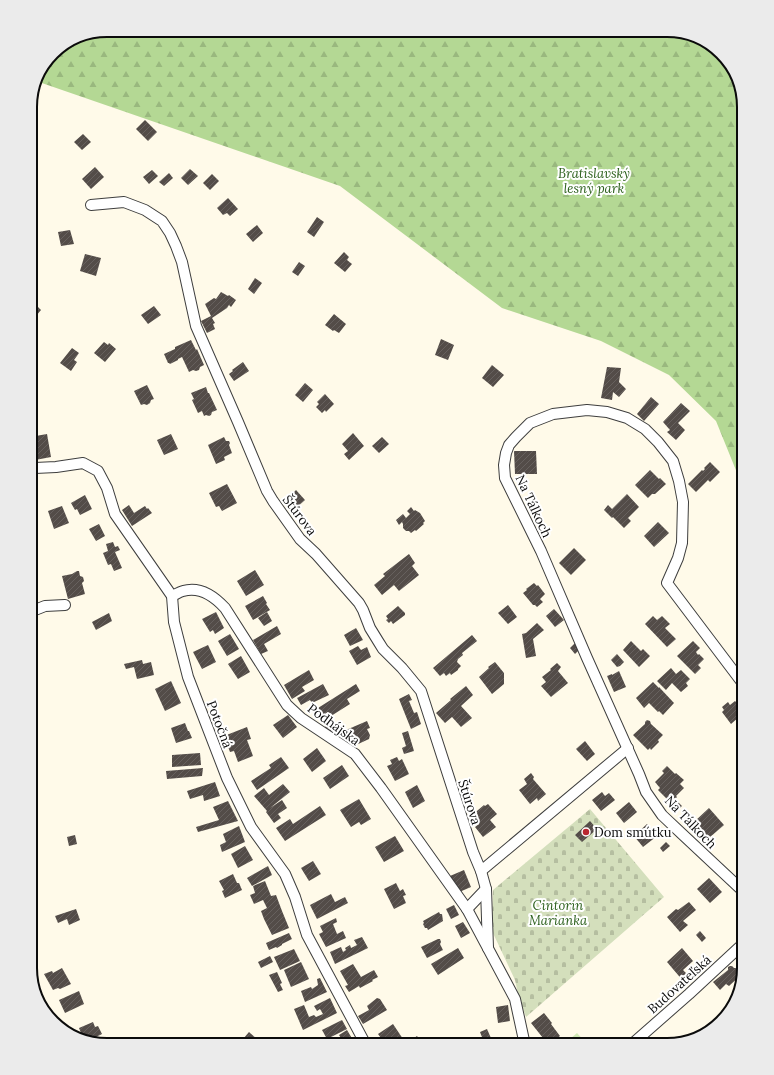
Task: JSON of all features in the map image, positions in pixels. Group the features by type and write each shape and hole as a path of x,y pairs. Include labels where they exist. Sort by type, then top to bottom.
{"street":[{"name":"Štúrova","path":"91,205 124,202 146,210 162,221 170,233 182,262 196,326 267,490 300,539 316,554 360,603 370,628 383,649 406,672 421,691 472,852 481,871 486,889 488,948"},
{"name":"Na Tálkoch","path":"737,676 667,583 678,558 682,543 683,502 673,461 658,442 645,429 627,418 607,412 587,410 565,412 553,414 530,423 509,445 504,465 506,478 541,551 646,792 662,814 737,885"},
{"path":"37,468 83,463 98,470 107,488 115,514 172,596"},
{"name":"Podhájska","path":"172,596 183,591 195,589 209,594 225,608 287,704 301,718 355,754 467,908"},
{"name":"Potočná","path":"172,596 174,622 188,677 227,778 251,827 285,874 295,897 307,935 362,1038"},
{"path":"37,609 45,606 66,605"},
{"path":"481,871 628,748"},
{"path":"467,908 486,889"},
{"name":"Štúrova","path":"467,908 515,999 523,1038"},
{"name":"Budovateľská","path":"639,1038 737,949"}],"green space":[{"name":"Bratislavský lesný park","path":"107,37 672,37 681,38 698,44 713,54 720,61 732,80 735,89 737,107 737,473 716,421 669,375 601,341 502,308 340,186 41,83 51,64 72,46 84,41"},
{"name":"Cintorín Marianka","path":"590,809 664,897 526,1017 519,998 515,980 492,931 493,890"},
{"path":"577,1033 582,1038 571,1038"}],"building":[{"path":"145,120 157,132 148,141 136,129"},
{"path":"83,134 91,142 82,150 74,142"},
{"path":"95,167 104,177 91,189 82,179"},
{"path":"190,169 198,176 188,185 181,178"},
{"path":"152,170 158,176 149,184 143,177"},
{"path":"169,173 173,178 164,186 159,182"},
{"path":"212,174 219,181 210,190 203,183"},
{"path":"228,198 238,209 230,216 227,213 223,215 217,208"},
{"path":"317,217 324,222 314,237 307,232"},
{"path":"257,225 263,233 253,242 246,234"},
{"path":"70,230 74,244 61,246 58,232"},
{"path":"344,252 349,257 347,260 352,264 345,272 334,263"},
{"path":"85,254 101,258 96,276 80,271"},
{"path":"299,262 305,266 298,276 292,272"},
{"path":"255,278 262,283 254,294 248,289"},
{"path":"221,292 236,300 231,307 229,305 212,318 215,323 213,324 215,329 207,333 201,321 211,316 205,304 214,298 216,299"},
{"path":"154,306 161,315 148,324 141,315"},
{"path":"38,307 41,310 37,315"},
{"path":"334,314 346,324 339,333 334,330 333,331 325,325"},
{"path":"441,339 454,345 448,360 435,355"},
{"path":"191,340 204,365 200,367 199,370 189,372 182,357 170,364 168,363 164,354"},
{"path":"104,342 108,345 109,343 116,349 105,362 94,353"},
{"path":"72,348 79,353 74,360 77,362 71,371 60,363"},
{"path":"243,362 249,371 234,381 229,374"},
{"path":"492,365 504,375 493,387 482,378"},
{"path":"607,367 621,368 619,382 626,389 619,397 613,392 612,400 601,398"},
{"path":"305,383 313,390 303,402 295,395"},
{"path":"147,385 154,399 147,405 141,405 134,391"},
{"path":"206,387 217,410 212,412 209,416 204,416 202,411 198,413 192,400 194,399 191,393"},
{"path":"325,394 334,404 326,412 325,410 322,413 316,407 319,404 317,402"},
{"path":"651,397 659,404 644,421 637,414"},
{"path":"681,403 690,411 678,423 685,430 676,440 667,432 670,430 663,422"},
{"path":"353,433 364,446 349,460 344,454 348,451 342,444"},
{"path":"47,434 51,457 37,460 37,436"},
{"path":"171,434 178,449 164,455 157,440"},
{"path":"224,437 226,441 229,441 230,443 229,445 232,453 224,457 225,460 216,464 208,445"},
{"path":"382,437 389,444 379,453 372,446"},
{"path":"514,451 536,451 537,474 515,474"},
{"path":"710,462 720,472 710,482 708,480 696,492 688,484 702,470 703,471 705,469 704,468"},
{"path":"650,470 666,484 648,498 635,485"},
{"path":"227,484 237,503 222,511 219,506 216,507 209,493"},
{"path":"296,490 305,500 296,508 290,501 291,500 289,497"},
{"path":"627,494 639,507 628,518 631,521 624,528 604,510 608,505 612,509"},
{"path":"85,495 92,509 80,515 71,503"},
{"path":"129,505 134,513 145,506 152,513 132,526 122,510"},
{"path":"62,506 69,523 54,529 48,511"},
{"path":"411,507 414,511 415,510 420,513 425,521 423,523 424,524 416,531 415,530 411,533 403,528 402,522 399,525 396,520 403,514 406,518 410,514 407,511"},
{"path":"658,522 669,533 654,547 644,536"},
{"path":"99,524 105,536 96,541 89,529"},
{"path":"113,542 115,547 118,546 120,550 115,552 122,568 114,571 111,564 108,565 103,553 108,551 106,544"},
{"path":"574,548 586,560 571,575 559,563"},
{"path":"409,554 415,563 412,566 419,575 399,591 394,585 382,595 374,585 385,576 383,574"},
{"path":"255,570 264,585 246,596 237,581"},
{"path":"79,571 80,576 83,577 84,581 82,583 85,594 68,599 62,576 72,574"},
{"path":"534,583 537,586 538,585 545,594 540,599 543,602 537,607 533,605 523,593"},
{"path":"263,596 270,610 253,620 245,606"},
{"path":"508,605 517,617 508,624 498,613"},
{"path":"398,606 405,613 405,615 393,624 391,621 389,623 386,620 388,619 386,616"},
{"path":"554,609 564,620 555,627 546,616"},
{"path":"216,612 224,628 215,634 213,630 210,632 202,619"},
{"path":"267,612 272,621 264,626 258,618"},
{"path":"109,613 112,621 96,630 92,622"},
{"path":"653,616 657,620 662,616 670,624 665,628 676,639 667,647 645,624"},
{"path":"537,623 544,630 533,639 536,656 526,658 522,634 526,633"},
{"path":"277,626 281,634 264,644 268,651 261,654 253,640"},
{"path":"356,628 363,640 350,646 344,635"},
{"path":"230,634 239,649 227,656 218,641"},
{"path":"472,635 477,641 462,653 463,655 458,659 457,662 461,666 458,670 451,675 450,673 446,676 444,673 440,676 433,668"},
{"path":"631,641 641,651 643,649 650,656 639,667 623,650"},
{"path":"693,641 700,648 696,652 704,659 698,665 701,668 695,674 677,656"},
{"path":"576,642 579,650 575,654 570,648"},
{"path":"208,645 216,662 202,669 193,652"},
{"path":"358,646 361,650 367,647 371,657 357,665 349,651"},
{"path":"617,654 624,662 617,667 611,660"},
{"path":"241,656 250,672 238,679 228,664"},
{"path":"142,660 143,664 151,662 154,675 137,679 134,667 126,669 124,664"},
{"path":"495,662 504,673 504,684 492,694 479,677"},
{"path":"557,663 561,667 558,671 568,683 551,697 541,686 546,682 542,677"},
{"path":"671,668 676,674 681,670 690,679 686,683 688,686 681,692 672,683 666,690 657,681"},
{"path":"309,670 314,680 302,687 305,691 292,699 284,685"},
{"path":"619,671 626,687 614,692 607,676"},
{"path":"171,681 181,703 165,711 155,689"},
{"path":"653,682 674,703 663,715 649,703 644,708 636,698"},
{"path":"323,684 329,695 312,703 310,700 301,705 297,698"},
{"path":"356,684 360,691 347,699 350,704 331,716 328,712 322,716 318,708"},
{"path":"466,686 473,695 461,706 472,718 461,727 452,717 445,723 436,713"},
{"path":"409,694 412,700 409,701 414,713 417,712 421,724 411,729 399,699"},
{"path":"735,701 737,703 737,719 731,724 722,712 724,710 722,707 728,702 730,705"},
{"path":"288,715 297,727 283,738 273,725"},
{"path":"647,720 650,721 651,724 663,735 658,740 659,742 651,750 650,748 648,750 633,735 645,724"},
{"path":"367,721 370,728 367,729 370,735 369,739 354,746 346,730"},
{"path":"185,723 192,738 176,743 171,728"},
{"path":"337,724 341,729 330,735 322,728 329,725 331,727"},
{"path":"247,727 251,739 247,740 253,756 238,762 234,751 230,752 224,736"},
{"path":"408,731 414,751 404,754 402,748 406,746 402,733"},
{"path":"585,741 595,754 587,761 576,749"},
{"path":"317,748 326,761 312,772 303,759"},
{"path":"200,753 201,765 172,767 172,755"},
{"path":"281,757 289,768 257,790 251,781 271,768 269,765"},
{"path":"397,757 399,761 402,759 409,774 395,781 387,766 392,764 390,760"},
{"path":"342,765 349,776 330,789 323,778"},
{"path":"667,766 684,780 680,784 684,788 675,799 682,806 676,812 669,804 671,803 658,790 660,788 655,782 664,773 662,771"},
{"path":"203,768 202,776 167,779 166,771"},
{"path":"531,773 534,777 533,779 546,794 538,801 537,798 530,804 519,790 527,784 524,779"},
{"path":"215,782 220,796 204,801 203,795 190,799 187,791"},
{"path":"283,784 290,792 270,808 282,800 287,808 278,814 281,818 274,823 266,812 267,811 254,796 264,788 269,795"},
{"path":"417,785 425,801 413,808 405,792"},
{"path":"602,792 605,796 609,793 615,800 601,811 592,800"},
{"path":"359,799 371,819 361,825 359,822 351,827 340,810"},
{"path":"228,801 238,821 198,832 196,827 219,820 213,807"},
{"path":"629,802 637,812 624,823 616,813"},
{"path":"488,804 497,814 490,820 496,827 483,837 475,827 479,824 471,816 484,805 485,806"},
{"path":"320,806 326,815 285,841 276,828 290,819 293,824"},
{"path":"709,808 724,825 709,838 694,822"},
{"name":"Dom smútku","path":"590,821 597,829 582,842 575,835"},
{"path":"647,824 657,836 643,847 634,836"},
{"path":"239,826 245,842 222,852 220,845 226,842 223,834"},
{"path":"75,835 77,844 69,846 67,837"},
{"path":"395,836 404,851 384,862 375,847"},
{"path":"666,842 670,846 663,852 660,848"},
{"path":"245,846 253,860 238,868 231,854"},
{"path":"313,861 321,874 309,881 301,868"},
{"path":"268,866 272,875 252,886 247,878"},
{"path":"464,870 471,887 457,893 450,876"},
{"path":"233,874 242,890 225,898 222,891 224,890 219,881"},
{"path":"709,878 722,892 710,903 697,889"},
{"path":"265,881 271,896 276,895 289,928 272,935 261,911 267,908 263,900 254,904 250,895 255,893 253,886"},
{"path":"396,883 400,891 403,889 406,895 403,896 406,903 394,909 384,889"},
{"path":"331,894 335,902 345,897 348,903 317,919 310,905"},
{"path":"689,902 696,910 683,921 688,925 680,932 667,917 676,909 678,910"},
{"path":"454,905 459,915 451,919 446,909"},
{"path":"76,909 80,920 69,925 67,919 58,923 55,916"},
{"path":"439,912 442,914 443,921 428,930 425,928 423,921"},
{"path":"336,918 337,922 333,924 337,934 343,931 346,938 326,947 319,934 323,932 320,926"},
{"path":"463,922 470,933 461,938 455,926"},
{"path":"700,931 706,938 702,942 696,935"},
{"path":"289,933 292,939 277,948 276,947 269,950 266,943"},
{"path":"362,937 368,948 335,964 330,952 341,947 343,952 346,950 345,948 350,945 351,948 357,945 354,940"},
{"path":"440,939 440,944 443,950 427,958 421,947"},
{"path":"458,948 464,958 438,975 431,964"},
{"path":"682,948 693,961 683,970 690,977 684,982 667,962"},
{"path":"294,949 300,961 280,970 274,957"},
{"path":"270,956 273,962 261,968 258,962"},
{"path":"301,962 309,979 291,987 284,970"},
{"path":"353,964 361,977 374,970 378,977 360,988 359,986 349,992 345,986 348,985 340,971"},
{"path":"732,966 737,968 736,980 729,986 726,984 720,990 713,982 728,970 728,967"},
{"path":"62,968 71,984 60,989 58,988 53,990 44,974 52,971 53,973"},
{"path":"277,972 282,983 280,984 283,990 278,992 269,975"},
{"path":"320,978 327,992 305,1002 301,991 311,987 312,989 318,985 317,979"},
{"path":"79,991 84,1004 65,1013 59,1000"},
{"path":"330,998 337,1013 303,1030 294,1009 304,1005 309,1017 314,1015 316,1017 323,1014 320,1009 317,1011 314,1006"},
{"path":"377,998 380,999 387,1010 363,1024 358,1016 369,1010 367,1006"},
{"path":"508,1005 510,1021 498,1023 496,1007"},
{"path":"544,1013 560,1036 558,1038 543,1038 531,1023"},
{"path":"342,1020 347,1029 329,1038 326,1038 322,1030"},
{"path":"93,1022 95,1027 98,1026 102,1034 93,1037 81,1033 79,1028"},
{"path":"393,1024 402,1038 381,1038 378,1034"},
{"path":"487,1029 491,1038 482,1038 480,1032"},
{"path":"347,1030 352,1038 341,1038 339,1035"},
{"path":"249,1032 256,1038 244,1038"}],"place":[{"name":"Dom smútku","path":"586,832"}]}
